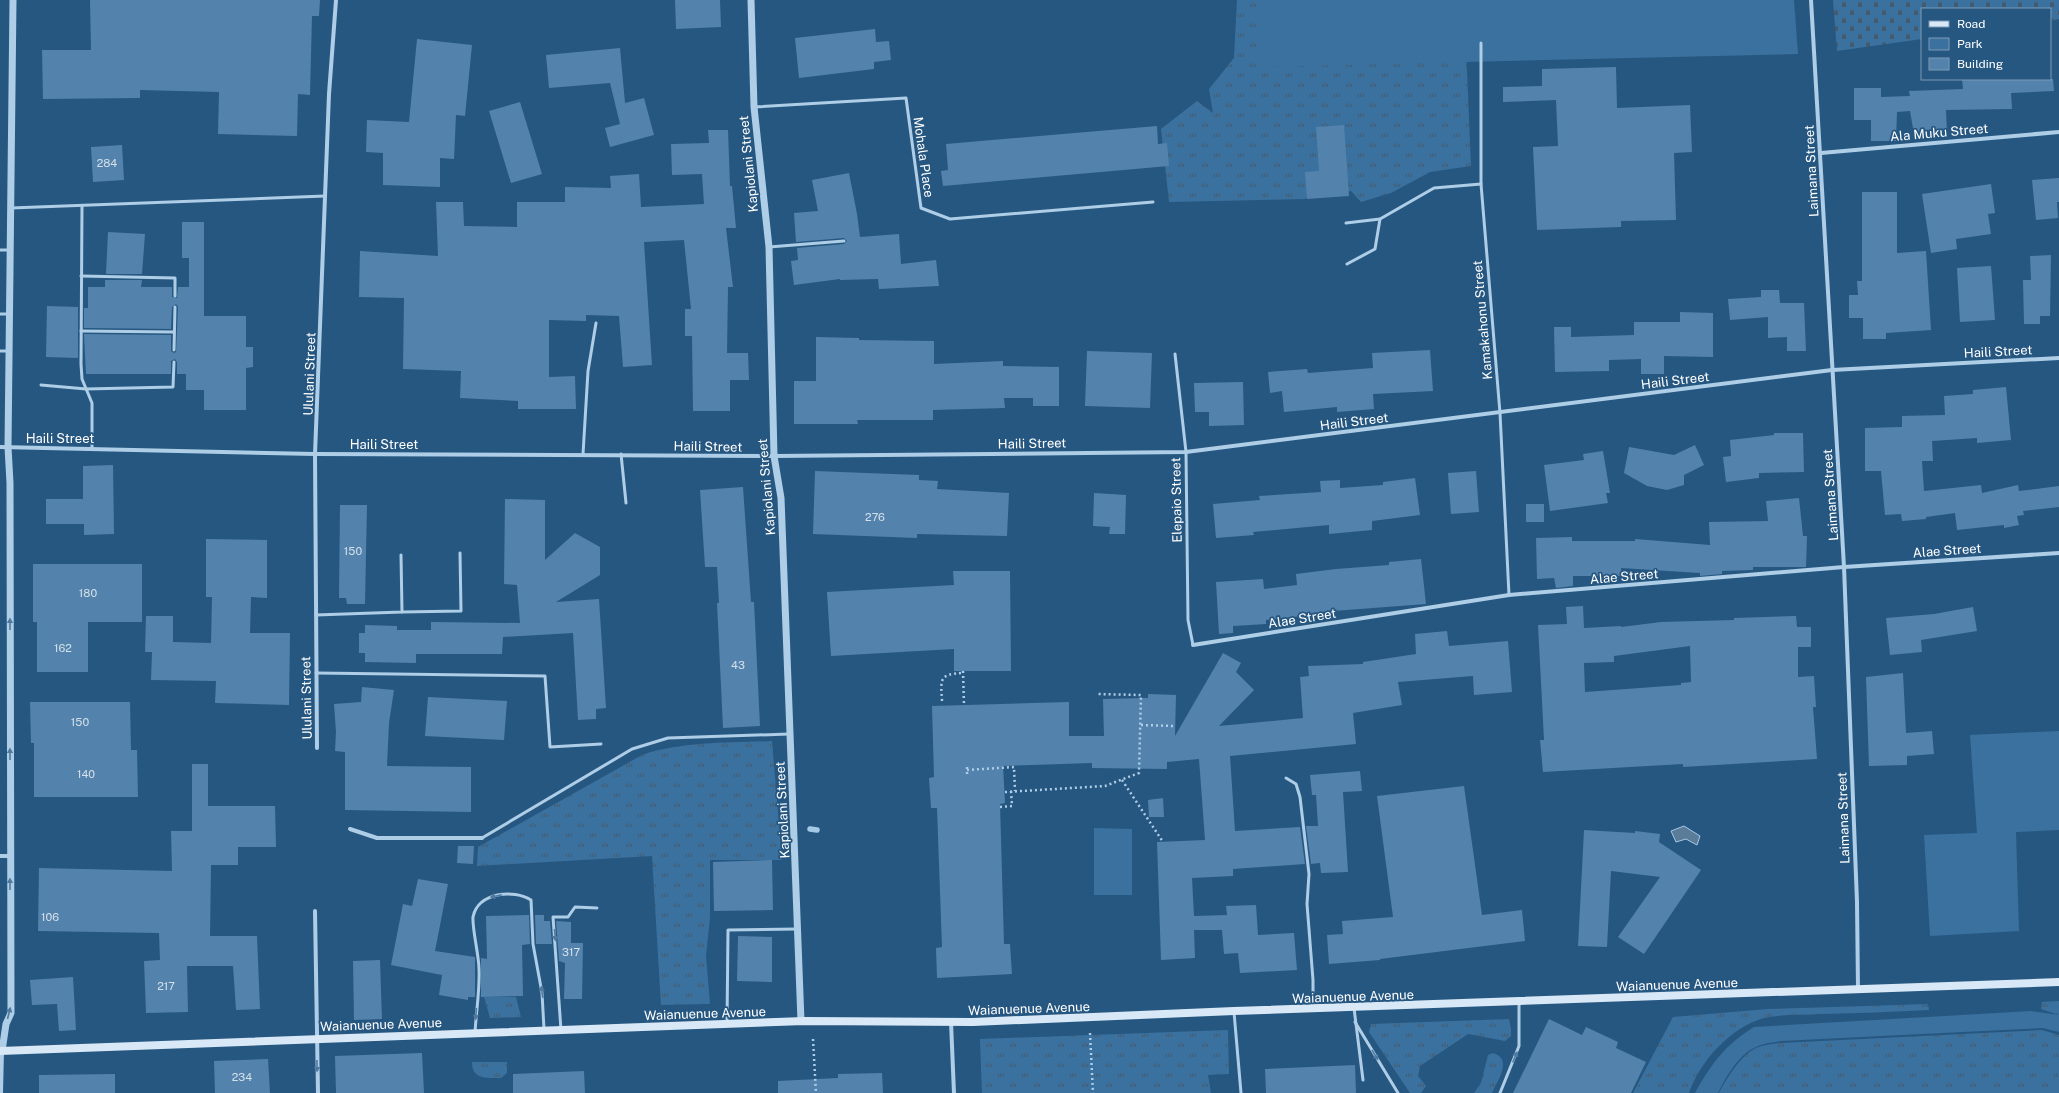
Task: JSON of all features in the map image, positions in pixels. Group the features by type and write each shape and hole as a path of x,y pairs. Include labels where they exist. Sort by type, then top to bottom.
{"main road":[{"name":"Waianuenue Avenue","path":"1,1051 317,1038 727,1025 801,1021 951,1022 2059,982"}],"street":[{"path":"1,1093 1,1051 6,1024 11,1013 10,483 8,447 13,0"},
{"name":"Ululani Street","path":"317,748 315,454 329,94 336,0"},
{"name":"Kapiolani Street","path":"751,0 754,107 769,247 774,456 781,498 799,929 801,1021"},
{"name":"Laimana Street","path":"1811,0 1844,567 1857,902 1858,989"},
{"name":"Ala Muku Street","path":"1821,153 2059,132"},
{"name":"Haili Street","path":"0,447 315,454 621,454 774,456 1186,452 1832,370 2059,358"},
{"name":"Alae Street","path":"1193,645 1509,595 1844,567 2059,553"},
{"path":"350,829 377,838 482,838"},
{"path":"0,856 10,856"},
{"path":"315,911 318,1093"},
{"path":"951,1022 954,1093"}],"lane":[{"name":"Kamakahonu Street","path":"1481,42 1481,184 1500,413 1509,595"},
{"name":"Mohala Place","path":"754,107 906,98 921,208 950,219 1153,202"},
{"path":"1346,223 1380,219 1434,188 1481,184"},
{"path":"10,208 325,196"},
{"path":"82,206 82,379 92,403 92,448"},
{"path":"1347,264 1375,248 1380,219"},
{"path":"769,247 844,241"},
{"path":"0,250 10,250"},
{"path":"81,276 175,278 175,296"},
{"path":"174,350 175,307"},
{"path":"0,314 10,314"},
{"path":"583,454 588,371 596,323"},
{"path":"81,331 174,332"},
{"path":"0,351 9,352"},
{"name":"Elepaio Street","path":"1175,354 1186,452 1188,620 1193,645"},
{"path":"42,385 86,389 173,387 174,362"},
{"path":"621,454 626,503"},
{"path":"316,615 461,611 460,552"},
{"path":"401,555 402,612"},
{"path":"316,673 545,676 550,747 601,744"},
{"path":"482,838 632,749 668,738 791,734"},
{"path":"1286,778 1296,784 1300,797 1308,874 1307,904 1313,980 1313,1009"},
{"path":"475,1033 479,969 473,917 480,905 490,897 504,894 523,895 531,900 533,944 542,993 544,1031"},
{"path":"561,1030 553,917 568,917 575,907 597,908"},
{"path":"727,1025 728,930 799,929"},
{"path":"1500,1093 1519,1046 1519,1002"},
{"path":"1354,1008 1363,1080"},
{"path":"1234,1011 1241,1093"},
{"path":"1355,1022 1398,1093"}],"path":[{"path":"942,701 941,682 944,676 963,672 964,705"},
{"path":"1005,792 1105,786 1139,773 1141,695 1096,694"},
{"path":"1141,725 1175,726"},
{"path":"967,776 967,768 1014,767 1015,791"},
{"path":"1122,780 1163,842"},
{"path":"1000,807 1012,806 1011,792"},
{"path":"1090,1033 1093,1093"},
{"path":"813,1039 816,1093"}],"green space":[{"path":"1237,0 1464,0 1471,166 1430,172 1391,193 1361,202 1351,191 1304,199 1169,202 1161,129 1197,101 1213,113 1209,89 1234,58"},
{"path":"1257,0 1794,0 1798,54 1260,67"},
{"path":"1833,0 2059,0 2059,19 2051,21 2051,8 1921,8 1921,39 1837,51"},
{"path":"2059,731 2059,830 2016,832 2019,931 1930,936 1924,835 1977,833 1970,735"},
{"path":"772,741 782,860 710,860 710,918 706,956 710,1004 661,1005 652,856 477,866 478,847 642,755 658,750 690,745"},
{"path":"1094,828 1132,829 1132,895 1094,895"},
{"path":"484,997 516,997 521,1017 490,1018"},
{"path":"2059,1001 2059,1015 2041,1009 2042,1002"},
{"path":"1928,1004 1929,1010 1793,1015 1764,1018 1752,1022 1740,1029 1718,1047 1701,1069 1689,1093 1633,1093 1673,1017 1768,1009"},
{"path":"2031,1011 2059,1015 2059,1032 2043,1028 1781,1041 1759,1046 1744,1055 1729,1074 1718,1093 1695,1093 1713,1064 1727,1048 1754,1027"},
{"path":"1509,1019 1511,1036 1505,1041 1468,1034 1420,1066 1418,1076 1426,1086 1421,1093 1410,1093 1369,1032 1371,1024"},
{"path":"1228,1030 1229,1074 1208,1075 1211,1093 982,1093 980,1039"},
{"path":"2042,1030 2059,1035 2059,1093 1719,1093 1739,1062 1756,1048 1765,1045"},
{"path":"1493,1053 1499,1056 1503,1065 1498,1082 1492,1093 1474,1093 1481,1083 1488,1055"},
{"path":"472,1062 507,1062 507,1073 501,1078 481,1077 475,1072"}],"shaded area":[{"path":"1684,826 1700,836 1697,845 1686,839 1676,842 1671,831"}],"building":[{"path":"90,0 320,0 319,16 312,16 310,95 298,94 297,136 218,134 219,92 140,90 140,98 43,99 42,50 91,50"},
{"path":"675,0 720,0 721,27 676,29"},
{"path":"875,29 876,42 889,41 891,60 874,62 874,69 799,78 795,38"},
{"path":"417,39 472,45 465,116 456,115 454,159 440,158 440,187 383,185 383,153 366,152 367,120 409,122"},
{"path":"620,48 625,103 644,98 654,135 610,147 605,128 620,124 610,83 549,88 546,55"},
{"path":"1616,67 1617,108 1690,105 1692,152 1674,153 1676,220 1621,221 1621,227 1537,230 1533,147 1558,146 1556,100 1503,102 1503,87 1542,86 1542,69"},
{"path":"2053,79 2054,91 2011,93 2012,109 1946,110 1947,133 1914,134 1910,111 1897,112 1896,141 1871,141 1871,120 1854,120 1854,88 1881,88 1881,97 1910,96 1909,91 1963,89 1962,80"},
{"path":"520,102 542,174 511,183 489,111"},
{"path":"1344,125 1349,196 1307,199 1305,172 1319,171 1316,127"},
{"path":"1157,126 1158,144 1167,143 1169,166 943,186 941,171 948,170 946,144"},
{"path":"708,130 728,130 730,186 732,186 736,228 726,228 733,287 728,287 727,353 748,353 749,380 730,380 730,411 693,411 692,336 685,336 685,309 691,309 684,240 644,242 652,365 623,367 619,316 586,315 586,321 549,320 549,377 575,376 576,409 518,409 518,401 460,398 461,371 403,369 404,298 359,297 360,251 438,256 436,202 463,202 464,226 517,227 517,202 565,202 565,187 611,188 610,176 639,174 641,207 704,204 702,174 672,175 671,144 709,143"},
{"path":"122,145 124,180 93,182 91,147"},
{"path":"849,173 860,237 899,234 901,264 936,260 939,286 879,289 878,279 840,279 794,285 791,261 798,260 797,248 844,244 847,241 844,238 796,242 794,213 818,211 812,180"},
{"path":"2059,178 2059,202 2057,202 2058,218 2036,220 2032,180"},
{"path":"1991,184 1995,213 1988,214 1991,234 1956,239 1957,249 1931,253 1922,194"},
{"path":"1862,192 1897,192 1897,253 1926,251 1931,330 1886,333 1886,339 1863,339 1863,318 1849,318 1849,295 1858,295 1857,281 1862,281"},
{"path":"182,222 204,222 204,316 246,316 246,347 253,347 253,367 246,368 246,410 204,410 204,390 186,390 186,374 177,374 177,362 175,359 171,361 171,374 86,374 84,334 171,335 171,351 174,353 176,352 178,307 176,304 172,307 171,329 84,328 84,308 88,308 88,287 105,287 105,280 142,280 141,287 172,287 172,297 177,298 178,287 189,287 189,258 182,258"},
{"path":"108,232 145,234 142,274 106,274"},
{"path":"2051,255 2050,316 2040,316 2040,324 2024,324 2023,280 2031,280 2030,256"},
{"path":"1991,266 1995,320 1960,322 1957,268"},
{"path":"1761,290 1779,290 1780,303 1804,303 1806,351 1787,351 1787,337 1768,338 1768,317 1730,320 1728,299 1761,297"},
{"path":"47,306 78,307 78,358 46,357"},
{"path":"1680,312 1713,313 1713,357 1664,356 1664,374 1641,374 1641,359 1609,360 1609,371 1555,372 1554,327 1571,327 1571,337 1634,335 1634,322 1680,322"},
{"path":"816,337 859,338 859,340 934,341 934,364 1003,361 1003,366 1059,367 1059,406 1033,406 1033,398 1004,398 1005,408 933,410 933,420 857,420 858,424 794,424 794,381 816,381"},
{"path":"1430,350 1433,391 1373,394 1374,409 1337,412 1337,407 1284,412 1282,391 1270,393 1268,372 1307,369 1308,373 1373,368 1372,353"},
{"path":"1087,351 1152,353 1150,408 1085,406"},
{"path":"1243,382 1244,425 1209,426 1209,412 1195,412 1194,383"},
{"path":"2006,387 2011,440 1977,443 1977,438 1932,441 1933,461 1922,461 1924,491 1981,485 1982,493 2018,485 2019,491 2059,486 2059,507 2023,511 2024,515 2017,516 2019,525 2004,528 2004,525 1957,530 1955,513 1926,517 1926,519 1902,521 1901,514 1885,515 1881,471 1865,471 1865,428 1902,427 1902,416 1945,415 1944,396 1973,394 1973,390"},
{"path":"1774,433 1803,433 1804,472 1759,473 1759,478 1726,482 1723,457 1731,456 1730,440 1774,435"},
{"path":"1695,445 1704,465 1684,475 1684,485 1667,490 1647,486 1624,473 1629,447 1674,455"},
{"path":"1603,451 1610,493 1606,493 1608,503 1550,511 1544,465 1584,460 1583,454"},
{"path":"113,465 114,534 84,535 84,524 46,524 46,499 83,499 83,466"},
{"path":"815,471 919,475 919,480 938,481 937,489 1009,493 1007,536 917,534 917,538 813,534"},
{"path":"1476,471 1479,512 1451,514 1448,473"},
{"path":"1415,478 1420,515 1372,521 1372,530 1329,534 1329,525 1253,532 1254,535 1216,538 1213,504 1260,500 1259,496 1321,492 1320,481 1340,480 1340,488 1383,485 1383,482"},
{"path":"743,487 751,602 754,602 760,726 723,728 717,603 719,603 717,567 705,567 700,490"},
{"path":"1094,493 1126,495 1125,534 1109,534 1110,527 1093,526"},
{"path":"1799,498 1803,536 1807,536 1806,567 1753,567 1753,570 1722,571 1722,574 1700,576 1700,573 1621,568 1622,576 1573,576 1573,586 1556,588 1554,578 1537,579 1536,538 1572,537 1572,541 1635,541 1635,539 1710,545 1709,522 1768,521 1766,501"},
{"path":"505,499 545,500 545,560 575,533 600,547 600,575 556,602 599,599 606,708 596,709 596,719 578,720 573,633 503,637 502,654 416,654 416,663 365,662 365,653 359,653 359,633 365,633 365,625 397,626 397,630 431,630 431,622 520,623 517,585 504,584"},
{"path":"1526,504 1544,504 1544,522 1526,522"},
{"path":"340,505 367,505 365,604 347,604 346,598 339,598"},
{"path":"206,539 267,540 267,598 251,597 250,633 290,633 289,705 215,703 216,681 151,680 152,652 145,652 146,616 173,616 173,642 211,643 212,597 206,597"},
{"path":"1421,559 1426,604 1320,612 1321,614 1266,620 1266,624 1233,626 1233,633 1219,634 1216,582 1263,579 1264,589 1297,585 1296,574 1389,565 1389,562"},
{"path":"33,564 142,564 142,622 88,622 88,672 37,672 37,622 33,622"},
{"path":"953,571 1010,571 1011,671 954,671 954,649 831,656 827,592 954,585"},
{"path":"1583,606 1584,628 1621,627 1661,622 1734,620 1734,618 1796,616 1797,627 1811,627 1811,647 1798,647 1798,677 1814,676 1816,707 1813,707 1817,759 1683,767 1683,764 1543,772 1540,740 1544,740 1538,625 1567,624 1566,607","holes":["1690,646 1691,682 1681,683 1681,685 1585,692 1584,663 1614,662 1614,656"]},
{"path":"1973,607 1977,631 1921,640 1922,652 1890,655 1886,618 1934,614"},
{"path":"1447,631 1449,646 1508,641 1512,692 1474,695 1473,676 1398,682 1402,705 1353,713 1356,744 1230,756 1235,831 1300,827 1305,864 1233,869 1233,876 1192,878 1194,916 1227,915 1226,906 1256,905 1258,935 1294,933 1297,970 1240,973 1238,953 1224,954 1222,930 1194,930 1195,958 1161,960 1157,842 1205,840 1199,759 1167,762 1167,769 1092,768 1092,763 1003,766 1005,803 1000,804 1004,944 1010,944 1012,974 937,978 936,948 942,947 937,808 931,808 929,778 934,777 932,706 1069,702 1069,736 1104,736 1103,699 1148,698 1148,694 1176,695 1175,736 1223,653 1241,663 1236,672 1254,690 1219,726 1303,718 1300,677 1309,676 1308,666 1363,664 1363,662 1416,654 1415,634"},
{"path":"1903,673 1906,733 1932,731 1934,754 1907,756 1907,765 1869,766 1866,677"},
{"path":"362,687 394,690 389,723 387,766 471,767 471,812 345,810 345,752 335,751 336,732 334,704 361,702"},
{"path":"428,697 507,701 504,740 425,736"},
{"path":"30,702 130,702 131,750 137,750 138,797 34,797 34,743 31,743"},
{"path":"192,764 208,764 208,806 275,806 276,847 238,847 238,865 211,865 210,936 257,936 260,1009 236,1010 233,966 187,966 188,1012 146,1013 144,961 160,960 159,933 38,931 39,868 172,871 171,831 192,831"},
{"path":"1360,771 1362,791 1343,792 1348,872 1321,873 1320,863 1311,864 1306,826 1318,826 1316,795 1312,795 1310,775"},
{"path":"1464,786 1482,915 1522,910 1525,941 1380,960 1329,964 1327,935 1343,934 1342,921 1393,917 1377,796"},
{"path":"1163,798 1164,817 1149,817 1148,800"},
{"path":"1584,830 1635,833 1635,831 1660,834 1659,842 1701,870 1644,954 1618,937 1660,877 1611,871 1607,947 1578,946"},
{"path":"458,846 474,846 473,864 457,863"},
{"path":"772,860 773,910 714,911 713,862"},
{"path":"418,879 448,884 435,951 475,957 475,997 468,997 468,1000 439,995 442,975 391,965 403,904 412,906"},
{"path":"529,915 530,944 522,945 523,996 481,997 481,958 487,959 486,916"},
{"path":"535,915 544,915 544,921 550,921 552,944 536,944"},
{"path":"556,921 571,922 571,943 583,943 582,999 564,999 565,963 559,961"},
{"path":"738,936 772,937 772,982 737,981"},
{"path":"380,960 382,1019 354,1020 353,961"},
{"path":"73,977 76,1030 59,1031 57,1004 32,1005 30,980"},
{"path":"1549,1019 1582,1035 1586,1027 1618,1042 1616,1048 1646,1062 1631,1093 1513,1093"},
{"path":"422,1053 424,1093 336,1093 335,1056"},
{"path":"268,1059 270,1093 215,1093 214,1061"},
{"path":"1355,1065 1356,1093 1266,1093 1265,1069"},
{"path":"584,1071 585,1093 513,1093 513,1074"},
{"path":"882,1073 883,1093 778,1093 778,1081 838,1078 838,1074"},
{"path":"115,1074 115,1093 39,1093 39,1075"}],"waterway":[{"path":"810,829 817,830"}]}
